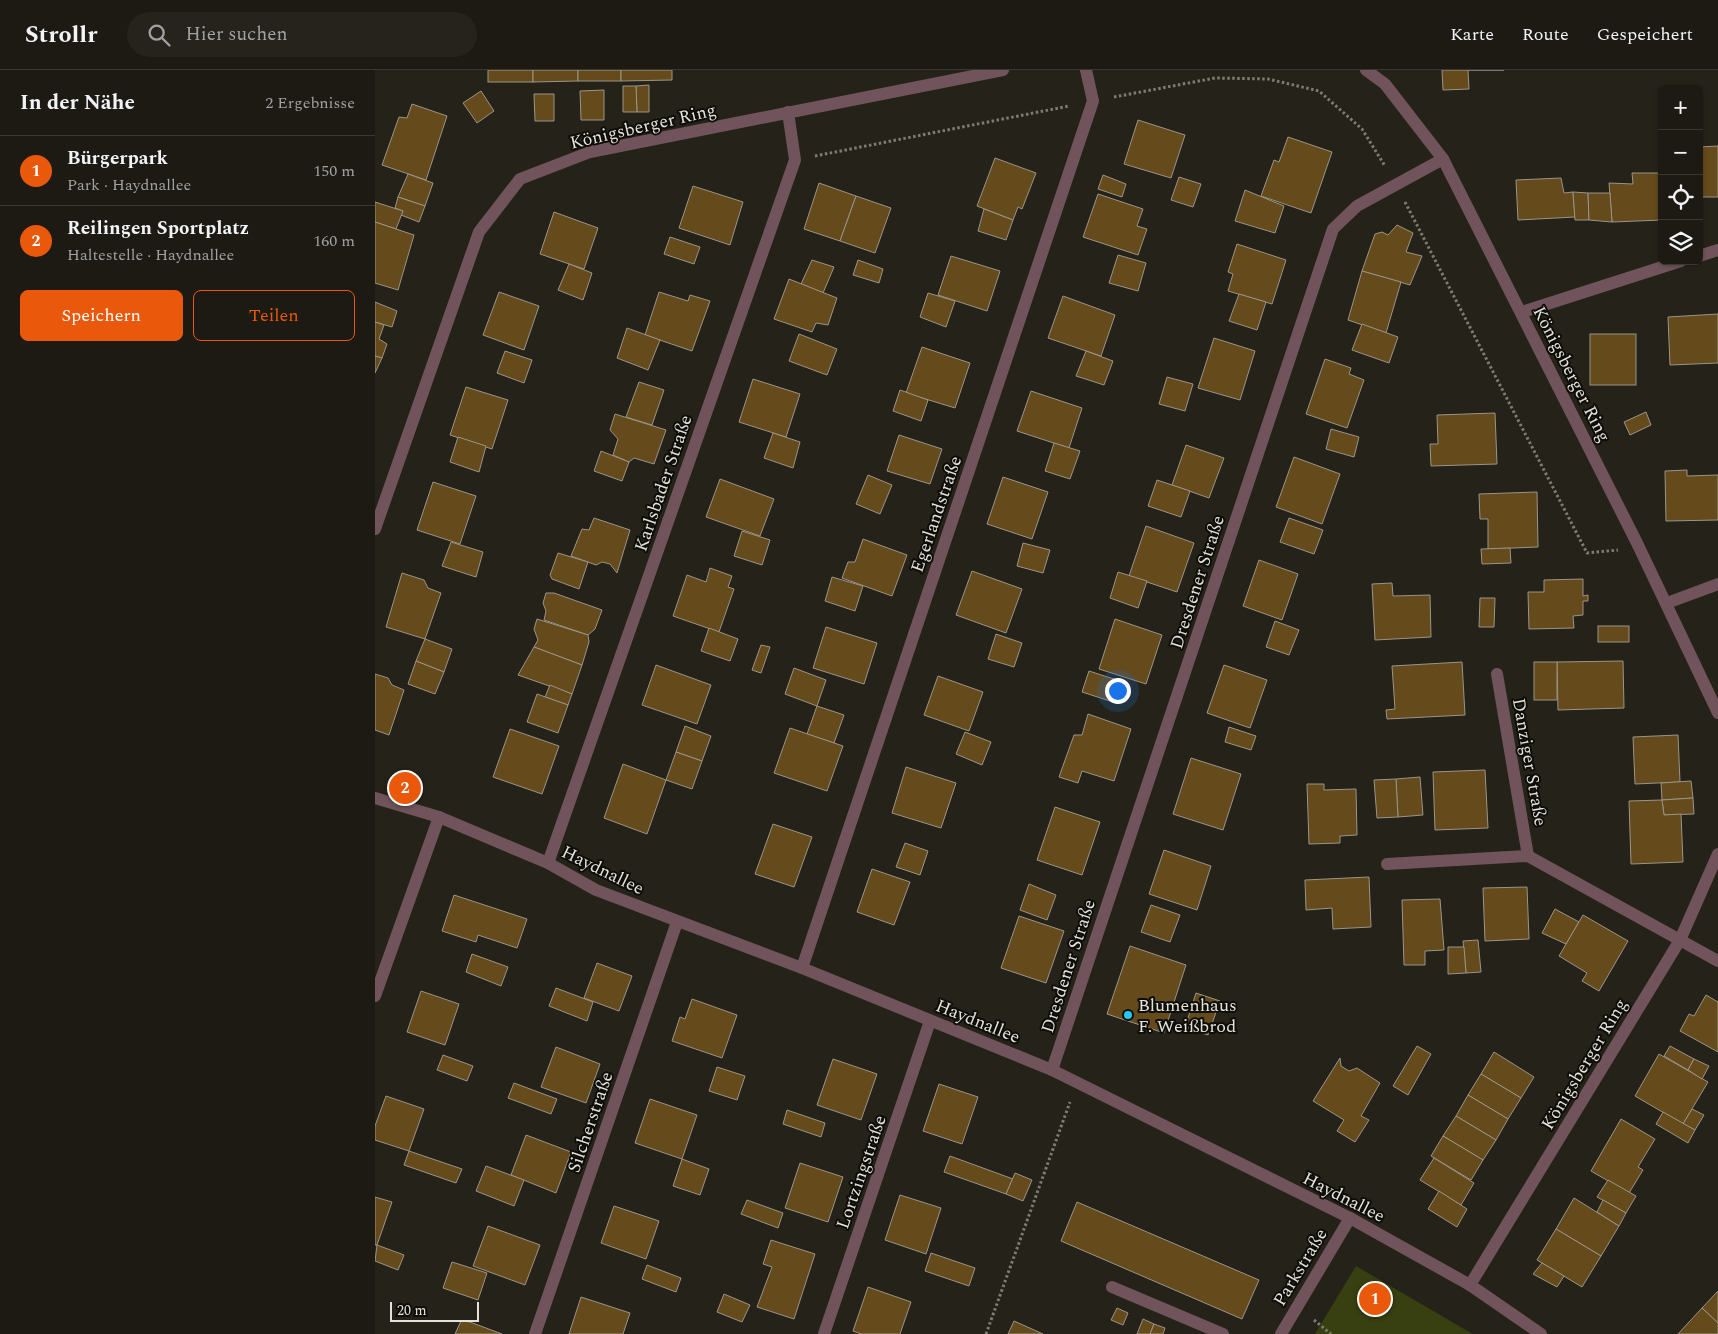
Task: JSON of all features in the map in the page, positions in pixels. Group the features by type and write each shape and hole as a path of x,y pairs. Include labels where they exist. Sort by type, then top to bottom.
{"street":[{"name":"Königsberger Ring","path":"375,529 479,232 520,179 590,152 1003,70"},
{"path":"1086,70 1093,101"},
{"name":"Königsberger Ring","path":"1366,70 1385,84 1443,159 1522,312 1667,603 1718,713"},
{"name":"Egerlandstraße","path":"802,968 1093,101"},
{"name":"Karlsbader Straße","path":"548,863 795,160 788,112"},
{"name":"Dresdener Straße","path":"1052,1070 1333,228 1357,206 1443,159"},
{"path":"1703,255 1718,250"},
{"path":"1522,312 1669,265"},
{"path":"1667,603 1718,584"},
{"name":"Danziger Straße","path":"1497,674 1528,856"},
{"name":"Haydnallee","path":"375,798 439,817 548,863 596,890 802,968 1052,1070 1350,1218 1469,1285 1541,1334"},
{"path":"375,996 439,817"},
{"name":"Königsberger Ring","path":"1469,1285 1680,940 1718,854"},
{"path":"1387,864 1528,856 1718,961"},
{"name":"Silcherstraße","path":"535,1334 677,922"},
{"name":"Lortzingstraße","path":"824,1334 930,1021"},
{"name":"Parkstraße","path":"1281,1334 1350,1218"},
{"path":"1112,1287 1223,1334"}],"path":[{"path":"795,160 1215,78 1268,79 1319,91 1362,129 1396,184 1587,553 1618,550 1637,543"},
{"path":"986,1334 1077,1082"}],"green space":[{"path":"1356,1266 1471,1333 1472,1334 1315,1334"}],"building":[{"path":"488,70 533,70 533,82 488,82"},
{"path":"533,70 578,70 578,81 533,82"},
{"path":"578,70 621,70 621,81 578,81"},
{"path":"621,70 672,70 672,80 621,81"},
{"path":"1442,70 1468,70 1469,89 1443,90"},
{"path":"649,85 649,112 637,112 636,86"},
{"path":"623,86 636,86 637,112 623,112"},
{"path":"604,90 604,120 581,120 580,91"},
{"path":"481,91 494,111 477,123 463,103"},
{"path":"534,94 554,94 554,121 535,121"},
{"path":"412,104 447,116 426,180 382,165 399,117 407,118"},
{"path":"1138,120 1185,135 1171,178 1124,164"},
{"path":"1288,137 1332,152 1311,213 1261,196 1274,160 1279,162"},
{"path":"1718,146 1718,197 1703,197 1703,147"},
{"path":"995,158 1036,173 1022,209 1018,207 1013,220 977,206"},
{"path":"1632,173 1658,173 1658,220 1612,222 1609,183 1633,184"},
{"path":"408,174 433,183 425,206 398,197"},
{"path":"1103,175 1126,184 1122,197 1098,189"},
{"path":"1179,177 1201,184 1193,207 1171,200"},
{"path":"1561,178 1564,193 1573,192 1575,217 1518,220 1516,180"},
{"path":"819,183 856,196 840,241 804,229"},
{"path":"693,186 743,202 730,245 679,228"},
{"path":"1245,190 1284,206 1275,233 1235,221"},
{"path":"1573,192 1588,193 1589,220 1575,220"},
{"path":"1588,193 1610,193 1612,222 1589,220"},
{"path":"1098,194 1143,209 1137,226 1147,229 1138,255 1083,237"},
{"path":"856,196 891,208 875,253 840,241"},
{"path":"398,197 425,206 419,222 401,215 403,211 395,208"},
{"path":"375,202 403,211 396,229 375,222"},
{"path":"984,209 1013,220 1006,240 978,231"},
{"path":"554,212 598,228 584,269 540,254"},
{"path":"375,222 414,235 398,290 375,283"},
{"path":"1397,225 1413,233 1406,252 1422,256 1410,285 1362,271 1375,234 1382,232 1388,235"},
{"path":"670,237 700,247 694,264 664,254"},
{"path":"1237,244 1286,260 1272,304 1228,291 1233,274 1228,272"},
{"path":"1118,255 1146,263 1138,291 1109,283"},
{"path":"951,256 1000,271 987,311 938,295"},
{"path":"812,260 834,267 823,293 801,284"},
{"path":"858,260 883,269 879,283 853,275"},
{"path":"569,264 592,273 583,300 558,290"},
{"path":"1362,271 1401,282 1386,333 1348,320"},
{"path":"789,279 837,298 828,325 816,323 812,332 774,319"},
{"path":"499,292 539,306 524,350 483,335"},
{"path":"659,292 688,301 690,295 710,301 692,351 645,335"},
{"path":"928,293 955,301 946,327 920,317"},
{"path":"1239,294 1266,302 1257,330 1229,321"},
{"path":"1063,296 1115,315 1101,356 1048,338"},
{"path":"375,302 397,311 392,327 375,322"},
{"path":"1718,314 1718,363 1670,365 1668,317"},
{"path":"375,322 384,325 379,339 387,344 382,358 375,356"},
{"path":"1362,324 1398,337 1389,363 1352,350"},
{"path":"627,328 660,340 648,370 617,358"},
{"path":"799,334 837,349 827,375 789,361"},
{"path":"1590,334 1636,334 1636,385 1590,385"},
{"path":"1214,338 1255,351 1240,400 1198,388"},
{"path":"922,347 970,363 955,408 906,393"},
{"path":"505,351 532,360 524,383 497,373"},
{"path":"1086,351 1113,361 1104,385 1076,376"},
{"path":"375,356 382,358 375,373"},
{"path":"1325,359 1351,368 1349,374 1364,380 1347,428 1306,414"},
{"path":"1167,377 1193,384 1185,411 1159,404"},
{"path":"753,379 800,394 786,437 739,422"},
{"path":"639,382 664,390 652,425 626,417"},
{"path":"466,387 508,400 492,449 450,435"},
{"path":"900,390 928,400 921,421 893,411"},
{"path":"1031,391 1082,408 1069,448 1017,431"},
{"path":"1646,412 1651,425 1630,435 1624,422"},
{"path":"1495,413 1497,464 1431,466 1430,444 1438,444 1437,415"},
{"path":"615,414 666,430 654,464 634,458 629,462 613,455 618,439 610,430"},
{"path":"1331,429 1359,437 1354,457 1326,449"},
{"path":"773,433 800,442 793,468 764,458"},
{"path":"899,435 942,449 930,484 887,471"},
{"path":"458,437 486,446 479,472 450,462"},
{"path":"1054,443 1080,451 1070,479 1045,471"},
{"path":"1186,445 1224,458 1209,498 1172,485"},
{"path":"601,451 629,462 622,481 594,471"},
{"path":"1294,457 1340,474 1322,524 1276,507"},
{"path":"1687,470 1687,476 1718,475 1718,520 1666,521 1665,471"},
{"path":"868,475 892,485 880,514 856,504"},
{"path":"1003,477 1048,492 1032,539 987,524"},
{"path":"720,479 774,499 760,536 706,517"},
{"path":"1157,480 1190,491 1181,517 1148,506"},
{"path":"433,482 476,496 460,544 417,530"},
{"path":"1537,492 1538,547 1488,549 1488,519 1480,519 1479,494"},
{"path":"594,518 630,530 617,573 610,564 602,562 596,565 571,556 582,529 589,530"},
{"path":"1289,518 1323,530 1314,554 1280,542"},
{"path":"1146,526 1194,543 1177,592 1129,576"},
{"path":"742,531 770,540 762,565 734,556"},
{"path":"863,539 907,555 892,596 842,578 848,562 855,562"},
{"path":"451,542 483,552 476,577 442,566"},
{"path":"1023,543 1050,550 1043,573 1017,566"},
{"path":"1510,548 1511,563 1482,564 1481,549"},
{"path":"558,553 588,562 579,589 552,579 550,575"},
{"path":"1259,560 1298,574 1282,620 1243,606"},
{"path":"710,568 732,576 728,587 734,589 719,632 673,616 687,575 706,582"},
{"path":"972,571 1022,589 1006,633 956,615"},
{"path":"1118,572 1147,581 1138,608 1110,598"},
{"path":"402,573 424,580 428,588 441,593 425,639 386,627"},
{"path":"832,577 863,586 855,611 825,601"},
{"path":"1583,579 1583,596 1588,595 1588,601 1583,601 1583,615 1573,616 1574,628 1529,629 1528,592 1544,592 1544,580"},
{"path":"1392,583 1393,596 1430,595 1431,637 1375,640 1372,584"},
{"path":"546,593 554,593 602,610 595,629 588,635 544,620 546,611 543,603"},
{"path":"1480,598 1495,598 1494,627 1479,627"},
{"path":"537,619 588,635 589,642 582,665 534,647 538,640 534,629"},
{"path":"1115,619 1162,635 1146,684 1099,669"},
{"path":"1275,621 1299,630 1289,655 1266,647"},
{"path":"1598,626 1629,626 1629,642 1598,642"},
{"path":"826,627 877,643 864,684 813,668"},
{"path":"709,628 738,639 730,661 701,651"},
{"path":"996,634 1022,643 1014,667 988,659"},
{"path":"425,639 452,649 444,672 416,661"},
{"path":"761,645 770,647 761,673 752,670"},
{"path":"534,647 582,665 572,694 518,675"},
{"path":"416,661 444,672 435,694 408,684"},
{"path":"1623,661 1624,708 1558,710 1557,662"},
{"path":"1462,662 1465,715 1387,719 1386,710 1395,709 1392,666"},
{"path":"1534,662 1557,662 1557,700 1534,700"},
{"path":"656,665 711,685 697,724 642,705"},
{"path":"1224,665 1267,680 1250,728 1207,713"},
{"path":"794,668 826,680 817,706 785,694"},
{"path":"1089,671 1120,681 1113,702 1082,692"},
{"path":"375,674 388,678 392,685 404,690 389,735 375,730"},
{"path":"938,676 983,692 969,731 924,715"},
{"path":"550,685 572,694 568,705 545,697"},
{"path":"537,694 568,705 558,733 527,722"},
{"path":"817,706 844,715 834,743 807,734"},
{"path":"1088,714 1131,729 1114,781 1082,771 1078,783 1059,777 1074,735 1082,735"},
{"path":"685,726 711,736 702,761 676,752"},
{"path":"1229,727 1256,736 1251,750 1225,742"},
{"path":"790,728 843,746 827,791 774,773"},
{"path":"510,729 559,746 542,794 493,777"},
{"path":"965,732 991,742 982,765 956,754"},
{"path":"1678,735 1680,782 1635,784 1633,737"},
{"path":"676,752 702,761 692,789 666,780"},
{"path":"1191,758 1241,774 1223,830 1173,814"},
{"path":"623,764 666,780 647,834 604,818"},
{"path":"906,767 956,783 941,828 892,813"},
{"path":"1485,770 1488,828 1435,830 1433,772"},
{"path":"1420,777 1423,815 1398,817 1396,779"},
{"path":"1396,779 1398,817 1377,818 1374,780"},
{"path":"1691,781 1693,798 1662,800 1661,783"},
{"path":"1307,784 1324,784 1324,790 1356,789 1357,835 1340,836 1340,843 1309,844"},
{"path":"1693,798 1694,814 1664,815 1662,800"},
{"path":"1662,800 1664,815 1681,814 1683,862 1631,864 1629,801"},
{"path":"1055,807 1100,822 1082,875 1037,860"},
{"path":"773,824 812,837 794,887 755,874"},
{"path":"905,843 928,851 920,875 896,867"},
{"path":"1164,850 1211,866 1197,910 1149,894"},
{"path":"872,869 910,882 894,925 857,912"},
{"path":"1369,877 1371,927 1333,929 1332,908 1306,910 1305,880"},
{"path":"1029,884 1056,895 1047,920 1020,910"},
{"path":"1527,887 1529,939 1485,941 1483,888"},
{"path":"454,895 527,919 517,948 478,935 476,942 442,931"},
{"path":"1440,899 1444,950 1425,951 1425,965 1404,965 1402,900"},
{"path":"1151,905 1180,915 1170,942 1141,932"},
{"path":"1555,909 1579,922 1566,944 1542,933"},
{"path":"1583,915 1628,941 1599,991 1582,981 1587,973 1559,956"},
{"path":"1019,916 1064,931 1046,983 1001,968"},
{"path":"1478,940 1481,972 1466,973 1463,941"},
{"path":"1130,946 1186,965 1164,1033 1107,1014"},
{"path":"1448,947 1464,947 1466,973 1448,974"},
{"path":"472,954 508,967 501,986 466,972"},
{"path":"597,963 632,976 619,1011 584,998"},
{"path":"556,988 593,1002 587,1021 549,1006"},
{"path":"421,991 459,1004 445,1045 407,1032"},
{"path":"1196,993 1220,1001 1208,1035 1185,1027"},
{"path":"1706,995 1718,1002 1718,1052 1680,1031 1689,1014 1694,1016"},
{"path":"692,999 737,1015 722,1058 672,1041 680,1017 685,1019"},
{"path":"1417,1046 1431,1054 1408,1095 1393,1086"},
{"path":"1670,1046 1694,1059 1688,1070 1664,1056"},
{"path":"556,1047 600,1064 586,1103 541,1087"},
{"path":"1494,1052 1534,1077 1521,1098 1481,1074"},
{"path":"1659,1054 1708,1082 1683,1124 1635,1096"},
{"path":"443,1055 473,1066 467,1081 437,1070"},
{"path":"1340,1058 1341,1066 1349,1071 1357,1068 1380,1083 1361,1116 1369,1120 1355,1142 1337,1131 1344,1120 1313,1101"},
{"path":"833,1059 877,1074 861,1120 817,1105"},
{"path":"1694,1059 1709,1066 1702,1079 1688,1070"},
{"path":"717,1067 745,1076 737,1100 709,1091"},
{"path":"1481,1074 1521,1098 1508,1119 1468,1095"},
{"path":"514,1083 557,1099 551,1114 508,1098"},
{"path":"939,1084 978,1097 962,1144 923,1131"},
{"path":"1468,1095 1508,1119 1496,1140 1456,1116"},
{"path":"386,1096 424,1109 409,1151 375,1140 375,1126"},
{"path":"650,1099 697,1115 682,1159 635,1143"},
{"path":"1692,1109 1704,1115 1695,1130 1683,1124"},
{"path":"787,1110 825,1123 821,1137 783,1124"},
{"path":"1663,1112 1695,1130 1688,1143 1656,1124"},
{"path":"1456,1116 1496,1140 1483,1160 1443,1136"},
{"path":"1621,1119 1655,1139 1638,1167 1643,1170 1629,1193 1591,1171"},
{"path":"526,1135 571,1152 556,1193 511,1175"},
{"path":"1443,1136 1483,1160 1471,1180 1431,1156"},
{"path":"409,1151 462,1169 456,1183 404,1165"},
{"path":"950,1156 1013,1179 1006,1194 944,1172"},
{"path":"1434,1158 1474,1183 1461,1205 1420,1180"},
{"path":"682,1159 709,1169 700,1195 673,1186"},
{"path":"800,1163 843,1177 828,1222 785,1208"},
{"path":"486,1166 524,1180 514,1206 476,1191"},
{"path":"1015,1173 1032,1180 1023,1201 1006,1194"},
{"path":"1608,1180 1636,1196 1626,1213 1597,1197"},
{"path":"1439,1191 1467,1209 1457,1227 1428,1209"},
{"path":"900,1195 941,1208 926,1254 885,1240"},
{"path":"375,1197 392,1202 377,1245 375,1245"},
{"path":"1574,1198 1619,1226 1601,1256 1556,1229"},
{"path":"747,1200 783,1213 778,1228 741,1214"},
{"path":"1603,1200 1626,1213 1619,1226 1597,1212"},
{"path":"1077,1202 1259,1280 1242,1319 1061,1241"},
{"path":"614,1206 659,1221 646,1259 601,1243"},
{"path":"488,1226 540,1245 525,1285 473,1266"},
{"path":"1556,1229 1601,1256 1582,1287 1537,1260"},
{"path":"771,1240 815,1254 794,1319 757,1307 772,1267 763,1264"},
{"path":"377,1245 404,1255 398,1270 375,1261"},
{"path":"931,1253 975,1268 969,1286 925,1271"},
{"path":"452,1262 487,1273 478,1300 443,1288"},
{"path":"1542,1263 1564,1276 1557,1287 1533,1274"},
{"path":"647,1265 681,1278 676,1292 642,1279"},
{"path":"868,1287 911,1302 900,1334 861,1334 853,1331"},
{"path":"1718,1291 1718,1323 1702,1308"},
{"path":"724,1294 750,1305 742,1322 717,1312"},
{"path":"581,1297 630,1313 623,1334 569,1334"},
{"path":"1117,1308 1128,1313 1123,1325 1111,1320"},
{"path":"1702,1308 1718,1323 1718,1334 1678,1334"},
{"path":"1143,1319 1154,1324 1150,1334 1137,1334"},
{"path":"461,1321 470,1322 502,1334 455,1334"},
{"path":"1014,1321 1043,1334 1008,1334"},
{"path":"1154,1324 1165,1328 1163,1334 1150,1334"}],"place":[{"name":"Reilingen Sportplatz","path":"405,788"},
{"name":"Blumenhaus F. Weißbrod","path":"1128,1015"},
{"name":"Bürgerpark","path":"1375,1299"}]}
